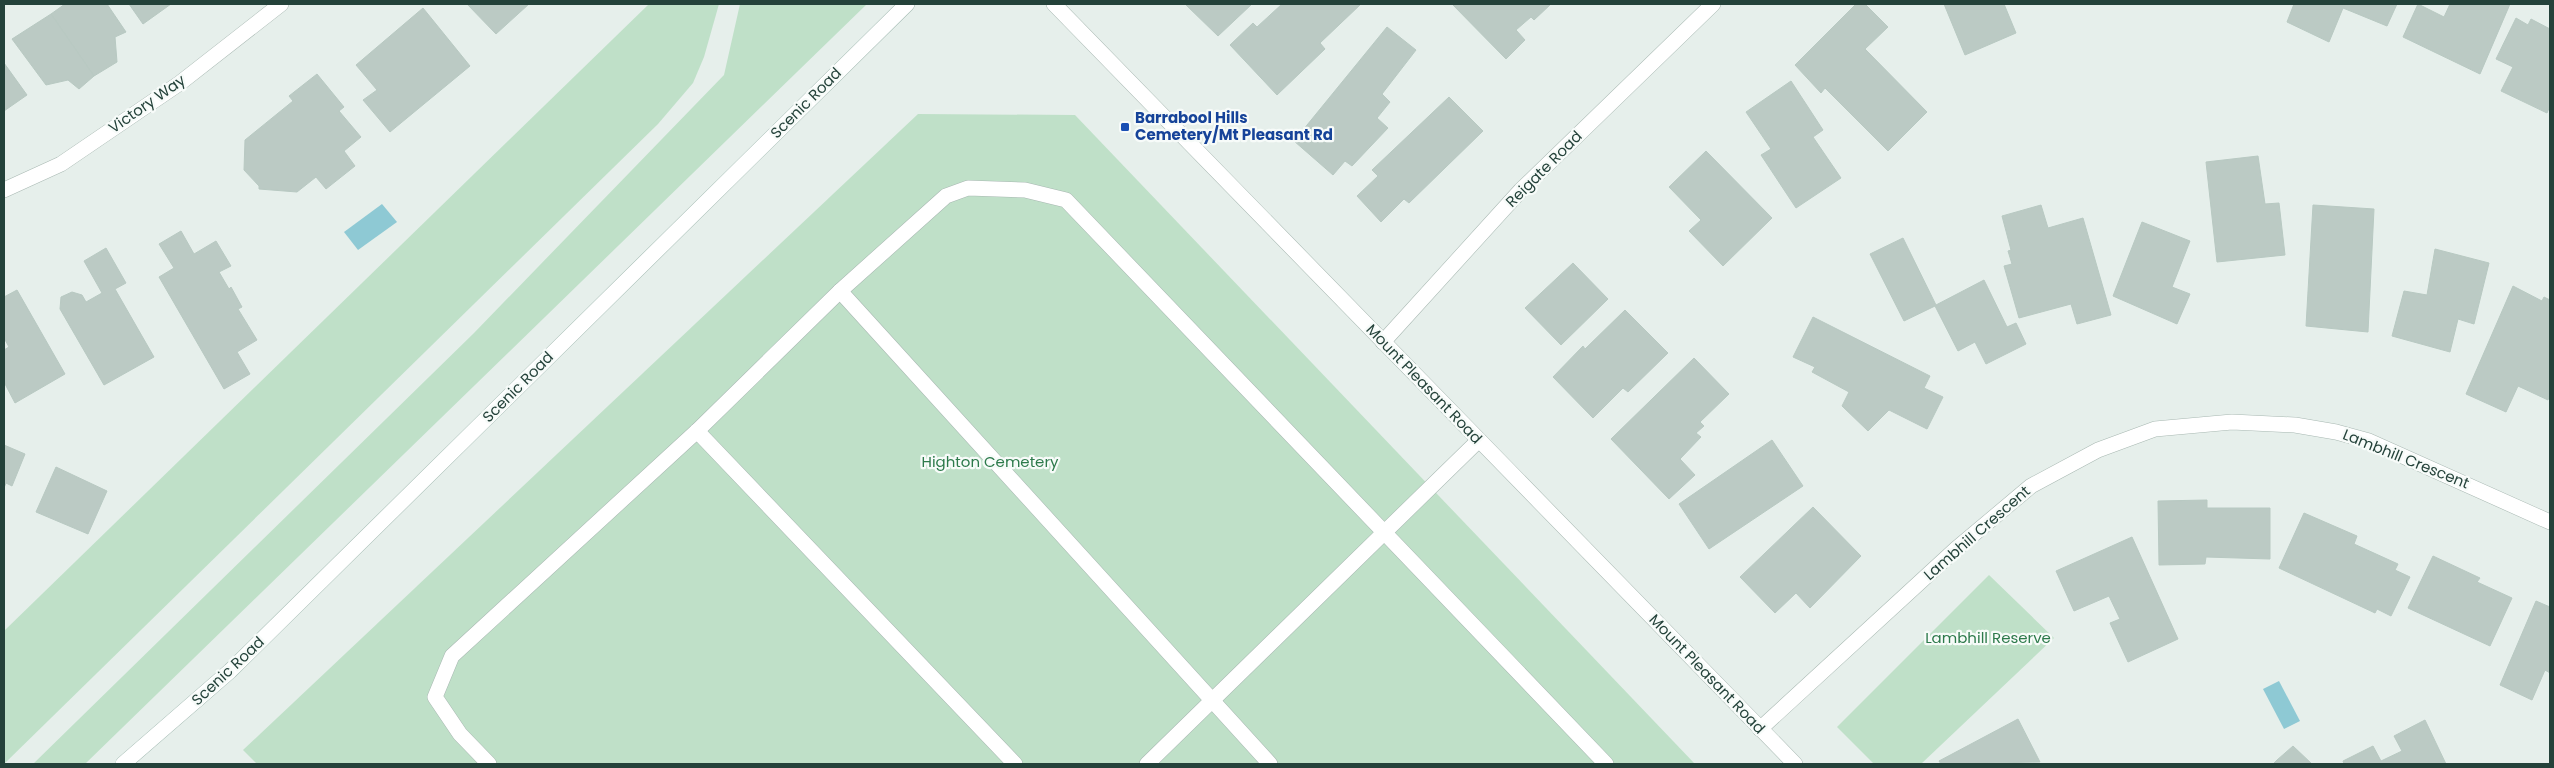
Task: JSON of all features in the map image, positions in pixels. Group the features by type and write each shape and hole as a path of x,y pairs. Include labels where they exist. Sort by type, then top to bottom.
{"street":[{"name":"Victory Way","path":"4,190 61,164 180,82 282,4"},
{"name":"Scenic Road","path":"123,764 230,671 907,4"},
{"name":"Mount Pleasant Road","path":"1054,4 1795,764"},
{"name":"Reigate Road","path":"1383,342 1521,190 1713,4"},
{"path":"489,764 460,734 435,696 452,656 697,431 840,291 946,196 968,188 1025,190 1066,200 1606,764"},
{"path":"840,291 1270,764"},
{"name":"Lambhill Crescent","path":"1760,729 1956,549 2031,486 2098,450 2155,429 2232,422 2295,425 2336,432 2368,441 2550,522"},
{"path":"697,431 1014,764"},
{"path":"1146,764 1479,440"}],"green space":[{"path":"649,4 719,4 704,57 693,83 658,124 4,764 4,631"},
{"path":"740,4 867,4 85,764 33,764 474,333 724,75"},
{"name":"Highton Cemetery","path":"918,114 1075,115 1695,764 257,764 243,750"},
{"name":"Lambhill Reserve","path":"1989,575 2054,638 1921,764 1874,764 1837,727"}],"water":[{"path":"382,204 397,222 358,250 344,232"},
{"path":"2279,681 2300,721 2284,729 2263,689"}],"building":[{"path":"65,4 107,4 126,32 115,37 117,62 94,76 51,14"},
{"path":"129,4 171,4 143,24"},
{"path":"467,4 529,4 496,34"},
{"path":"1185,4 1252,4 1218,36"},
{"path":"1282,4 1361,4 1320,43 1325,49 1277,95 1230,45 1253,23 1257,27"},
{"path":"1452,4 1551,4 1534,20 1531,17 1516,30 1525,40 1506,59"},
{"path":"1856,4 1865,4 1888,27 1865,49 1927,112 1888,151 1825,88 1821,93 1795,65"},
{"path":"1944,4 2004,4 2016,33 1965,55"},
{"path":"2294,4 2397,4 2387,26 2343,8 2329,42 2287,22"},
{"path":"2418,4 2444,17 2450,4 2510,4 2480,74 2403,37"},
{"path":"423,8 470,66 390,132 363,100 377,90 356,65"},
{"path":"51,14 94,76 79,89 68,80 46,85 12,39"},
{"path":"2516,18 2528,25 2531,19 2550,29 2550,106 2547,113 2501,91 2513,67 2496,59"},
{"path":"1387,27 1416,50 1382,94 1390,102 1377,118 1388,128 1352,166 1345,161 1333,175 1294,141"},
{"path":"4,63 27,95 4,111"},
{"path":"317,74 344,107 339,111 361,137 344,151 355,166 326,189 316,177 297,192 259,189 259,186 244,170 245,140 293,101 289,96"},
{"path":"1791,81 1823,130 1813,137 1841,178 1796,208 1761,155 1771,149 1746,112"},
{"path":"1449,97 1483,131 1409,203 1404,199 1381,222 1357,196 1378,176 1372,170"},
{"path":"1706,151 1772,218 1723,266 1689,231 1701,220 1669,187"},
{"path":"2258,156 2265,204 2279,203 2285,255 2217,262 2206,162"},
{"path":"2041,205 2048,228 2083,218 2111,315 2077,324 2071,304 2019,318 2004,266 2012,264 2008,251 2011,250 2002,216"},
{"path":"2313,205 2374,209 2368,332 2306,326"},
{"path":"2142,222 2190,241 2172,287 2190,294 2177,324 2113,296"},
{"path":"181,231 194,254 216,241 231,266 219,272 229,289 231,287 242,307 238,309 257,340 237,352 250,374 224,389 159,277 174,268 159,244"},
{"path":"1903,238 1936,305 1984,280 2007,327 2016,323 2026,344 1986,364 1975,342 1958,351 1935,306 1904,321 1870,254"},
{"path":"106,248 126,283 115,289 154,357 104,385 60,309 61,297 72,292 82,295 86,302 102,293 84,261"},
{"path":"2435,249 2489,263 2474,324 2458,319 2450,352 2392,336 2404,291 2427,295"},
{"path":"1573,263 1608,299 1561,345 1525,308"},
{"path":"2513,286 2542,301 2544,297 2550,300 2550,394 2548,400 2518,386 2506,412 2466,394"},
{"path":"17,290 65,374 15,403 4,382 4,350 9,347 4,338 4,297"},
{"path":"1625,310 1668,353 1628,392 1623,388 1593,418 1553,377 1583,346 1585,349"},
{"path":"1813,317 1930,376 1924,388 1943,397 1927,429 1889,410 1868,431 1842,406 1849,392 1812,372 1815,367 1793,357"},
{"path":"1694,358 1729,394 1700,422 1704,426 1696,433 1701,437 1680,459 1695,475 1669,499 1611,439"},
{"path":"1772,440 1803,486 1709,549 1679,504"},
{"path":"4,445 25,454 12,486 6,483 4,488"},
{"path":"56,467 107,491 88,534 36,512"},
{"path":"2207,500 2207,508 2270,508 2270,559 2206,557 2205,564 2159,565 2158,501"},
{"path":"1813,507 1861,556 1810,608 1796,593 1775,613 1740,577"},
{"path":"2304,513 2357,536 2354,544 2398,564 2395,570 2410,577 2391,616 2377,609 2375,613 2279,568"},
{"path":"2132,537 2178,639 2128,662 2110,623 2120,619 2109,596 2074,611 2056,571"},
{"path":"2433,556 2480,578 2477,582 2512,598 2490,646 2408,608"},
{"path":"2536,601 2550,607 2550,673 2545,670 2532,700 2500,685"},
{"path":"2018,719 2040,762 1941,764 1939,761"},
{"path":"2425,720 2446,764 2344,764 2343,761 2373,746 2381,761 2402,751 2394,736"},
{"path":"2293,746 2312,764 2273,764 2277,760"}],"place":[{"name":"Barrabool Hills Cemetery/Mt Pleasant Rd","path":"1125,127"}]}
